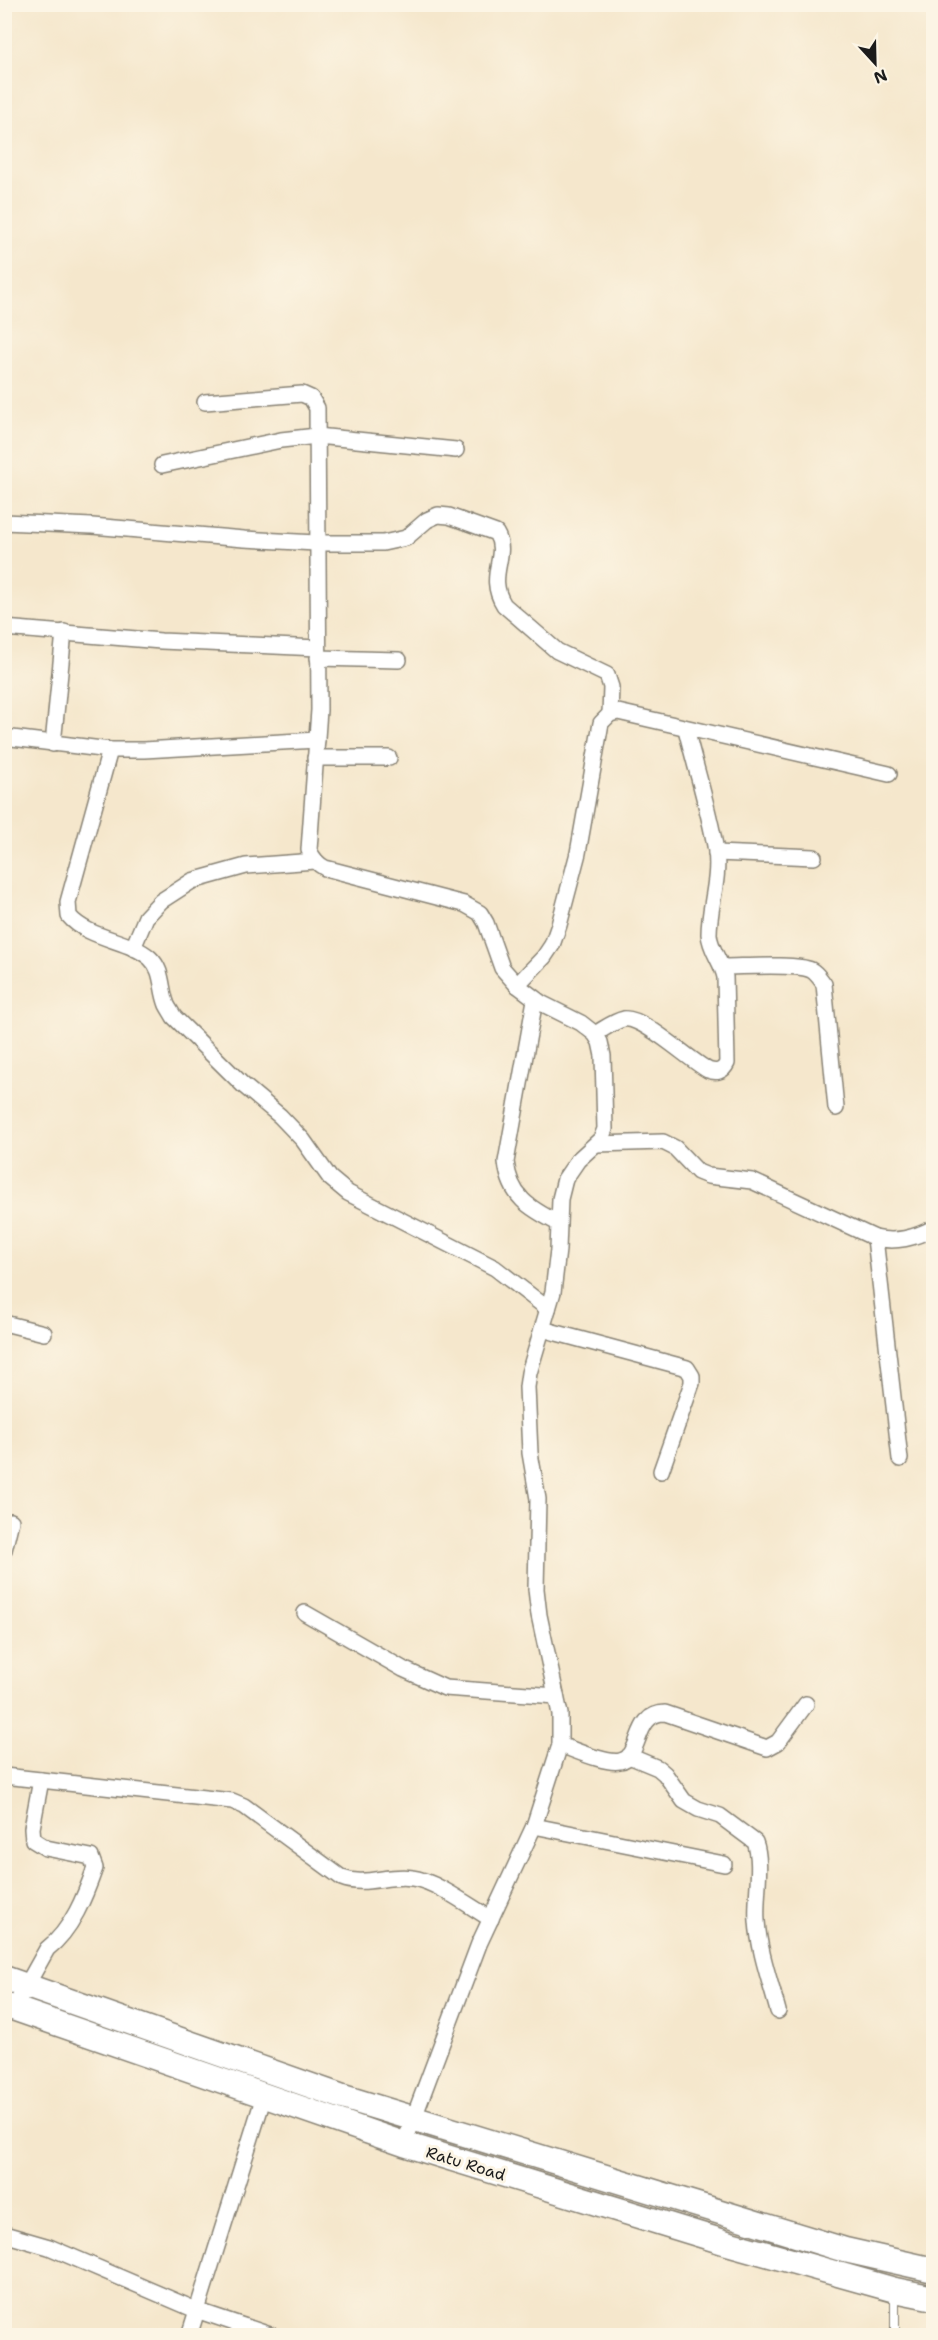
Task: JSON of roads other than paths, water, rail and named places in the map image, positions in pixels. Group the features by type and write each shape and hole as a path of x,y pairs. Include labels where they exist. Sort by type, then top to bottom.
{"main road":[{"name":"Ratu Road","path":"4,1978 332,2093 845,2250 933,2270"},
{"name":"Ratu Road","path":"9,2007 404,2144 716,2240 895,2290 933,2298"}],"street":[{"path":"205,402 302,393 315,402 317,740 309,850 315,861 326,868 464,904 480,913 502,968 535,1000 580,1023 595,1034 600,1042 603,1056 607,1113 605,1129 597,1144 570,1169 560,1199 558,1250 553,1292 529,1373 526,1402 530,1453 538,1499 536,1589 539,1615 560,1714 560,1745 534,1826 479,1944 404,2144"},
{"path":"162,465 281,440 317,436 456,450"},
{"path":"4,522 92,526 316,543 396,542 406,538 427,520 438,515 449,516 496,533 500,539 495,582 498,596 504,605 557,651 607,675 611,687 610,714"},
{"path":"4,628 399,660"},
{"path":"53,744 64,632"},
{"path":"517,985 544,957 552,945 559,925 578,853 601,723 610,714 618,711 686,729 889,774"},
{"path":"595,1034 623,1019 631,1019 654,1032 700,1066 714,1072 720,1071 727,1063 725,977 723,967 712,949 709,933 716,881 716,853 686,729"},
{"path":"4,737 110,750 317,740"},
{"path":"110,750 67,909 69,916 81,927 142,952 152,959 158,968 167,1004 174,1017 243,1085 280,1116 303,1140 330,1178 348,1193 495,1268 548,1309"},
{"path":"315,758 389,758"},
{"path":"716,853 814,857"},
{"path":"133,948 146,917 161,901 192,881 246,866 315,861"},
{"path":"723,967 809,969 818,975 824,984 836,1108"},
{"path":"535,1000 506,1162 508,1175 522,1201 531,1209 558,1223"},
{"path":"597,1144 663,1142 675,1148 698,1172 708,1176 752,1181 875,1238 903,1240 930,1233"},
{"path":"875,1238 900,1459"},
{"path":"4,1323 44,1334"},
{"path":"542,1329 687,1368 692,1376 692,1383 661,1471"},
{"path":"4,1550 11,1521"},
{"path":"304,1614 403,1668 445,1688 556,1696"},
{"path":"560,1745 609,1760 620,1761 629,1756 643,1725 650,1717 658,1713 665,1713 767,1748 778,1742 806,1704"},
{"path":"629,1756 658,1768 684,1801 698,1809 720,1816 755,1842 758,1858 756,1910 760,1945 778,2011"},
{"path":"4,1776 232,1801 244,1806 342,1878 357,1882 397,1877 413,1878 427,1882 491,1918"},
{"path":"9,2007 27,1986 47,1949 55,1943 71,1922 95,1868 91,1857 46,1848 33,1840 32,1828 41,1780"},
{"path":"534,1826 724,1864"},
{"path":"189,2336 264,2096"},
{"path":"4,2234 49,2247 196,2310 273,2336"}],"lane":[{"path":"895,2290 895,2336"}]}
